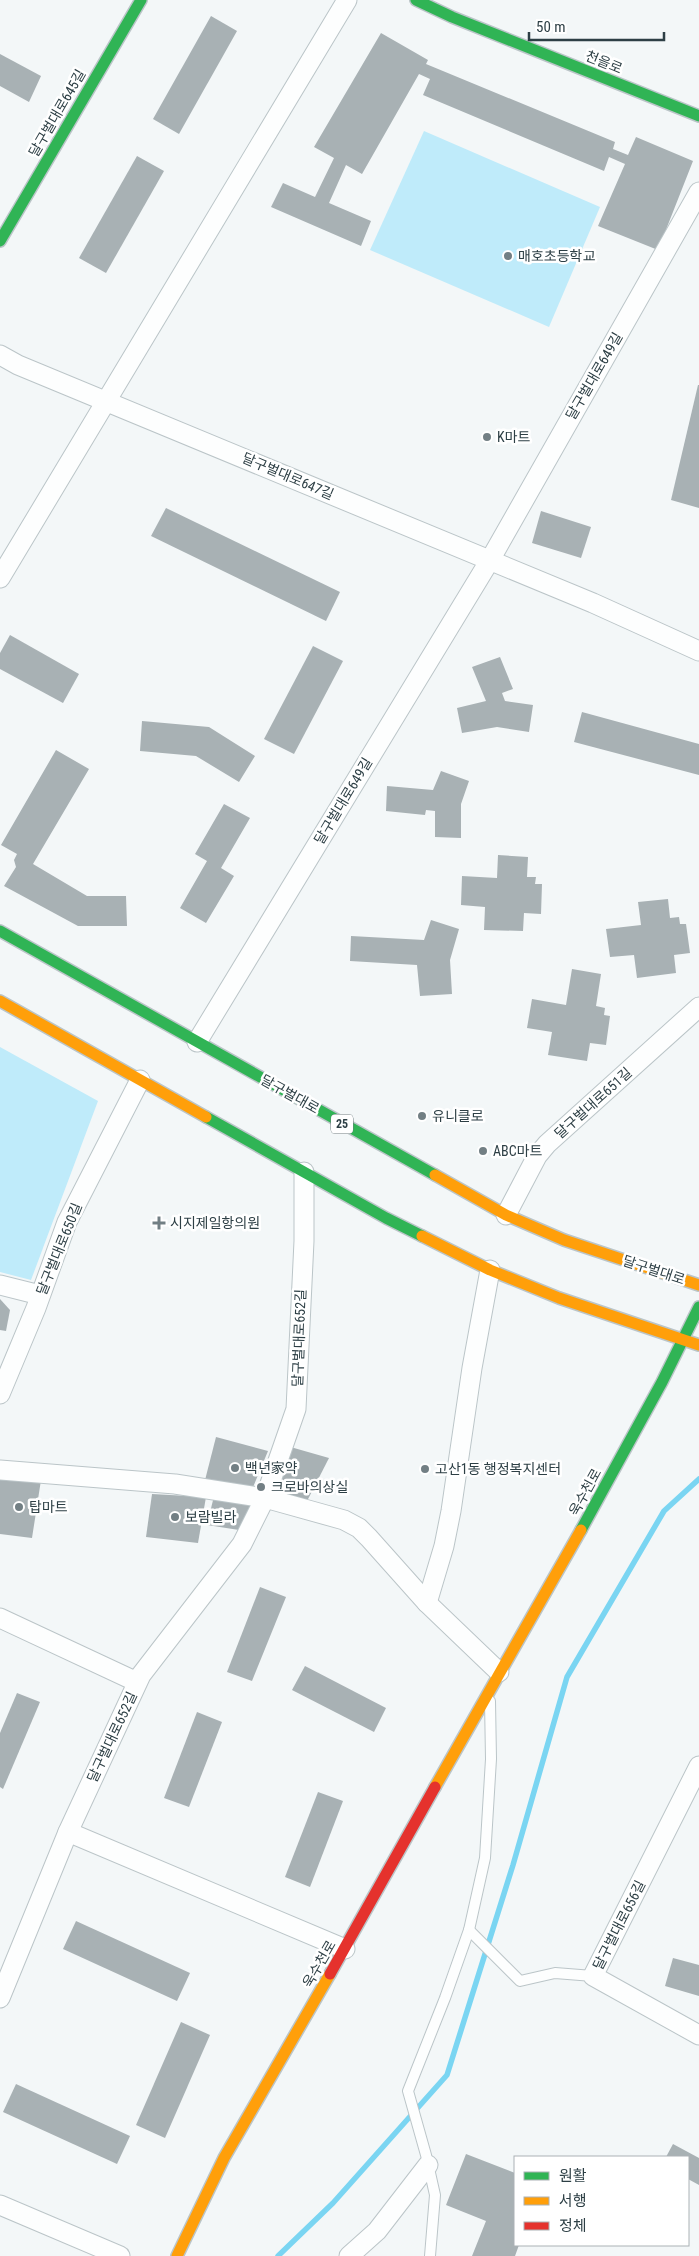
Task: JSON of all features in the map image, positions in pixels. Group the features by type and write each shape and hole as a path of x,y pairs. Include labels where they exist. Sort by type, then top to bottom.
{"main road":[{"name":"달구벌대로645길","path":"0,241 140,0"},
{"name":"천을로","path":"416,0 452,17 699,116"},
{"name":"달구벌대로","path":"0,931 506,1215 564,1240 699,1285"},
{"path":"0,1001 386,1218 490,1270 559,1298 699,1345"},
{"name":"욱수천로","path":"177,2256 224,2158 345,1949 495,1680 547,1592 662,1382 699,1307"}],"street":[{"path":"0,578 105,400 159,315 347,0"},
{"name":"달구벌대로649길","path":"197,1042 490,560 699,192"},
{"name":"달구벌대로647길","path":"0,355 490,560"},
{"path":"490,560 593,603 699,651"},
{"name":"달구벌대로651길","path":"506,1215 537,1156 547,1144 699,1007"},
{"name":"달구벌대로650길","path":"0,1393 67,1222 140,1080"},
{"name":"달구벌대로652길","path":"0,1998 68,1832 140,1676 242,1544 265,1498 296,1410 304,1241 304,1172"},
{"path":"427,1603 444,1546 451,1511 472,1368 490,1270"},
{"path":"0,1285 40,1295"},
{"path":"0,1470 175,1484 265,1498 344,1520 359,1528 495,1680"},
{"path":"0,1618 137,1682"},
{"name":"달구벌대로656길","path":"699,1766 593,1976 699,2035"},
{"path":"68,1832 345,1949"},
{"path":"349,2256 377,2231 428,2165"},
{"path":"0,2205 120,2256"}],"lane":[{"path":"430,2256 435,2196 408,2091 445,1998 469,1930 485,1858 495,1680"},
{"path":"469,1930 520,1981 555,1973 593,1976"}],"shaded area":[{"path":"424,131 600,207 549,327 370,250"},
{"path":"0,1047 98,1101 31,1280 0,1272"}],"building":[{"path":"211,16 237,31 179,134 153,119"},
{"path":"381,33 428,60 426,64 615,142 613,149 628,155 636,137 693,161 658,250 598,226 625,164 609,157 604,171 423,95 430,79 419,74 362,174 346,165 329,203 371,221 361,246 271,207 283,183 315,197 334,158 314,147"},
{"path":"0,54 41,76 29,102 0,86"},
{"path":"137,156 164,171 106,273 79,258"},
{"path":"699,385 699,508 671,500"},
{"path":"166,508 340,592 326,621 151,536"},
{"path":"541,511 591,527 581,558 532,543"},
{"path":"10,635 79,674 63,703 0,669 0,653"},
{"path":"313,646 343,661 294,754 264,739"},
{"path":"500,657 513,689 502,693 505,701 533,705 529,732 497,727 462,733 457,708 486,701 472,667"},
{"path":"582,712 699,744 699,775 574,742"},
{"path":"142,721 209,727 255,756 239,782 196,756 140,751"},
{"path":"56,750 89,769 33,864 87,896 126,896 127,926 78,926 4,886 16,867 14,860 17,854 1,845"},
{"path":"441,771 469,781 461,804 461,838 435,837 435,811 426,810 425,815 386,811 387,786 433,790"},
{"path":"224,804 250,818 221,868 234,876 206,923 180,908 207,861 195,854"},
{"path":"498,855 528,857 527,877 536,877 535,884 542,884 541,914 524,913 523,931 484,930 485,907 461,905 462,876 497,878"},
{"path":"668,899 670,918 679,917 680,924 686,924 690,953 674,955 676,973 637,978 634,955 610,957 606,929 641,925 638,902"},
{"path":"431,920 459,929 450,960 452,994 420,996 417,965 350,961 351,936 424,940"},
{"path":"572,969 601,974 596,1006 605,1008 604,1015 610,1016 606,1045 590,1043 587,1061 548,1055 552,1032 527,1028 532,999 566,1005"},
{"path":"0,1299 10,1310 6,1331 0,1330"},
{"name":"백년家약","path":"216,1437 268,1451 251,1492 204,1484"},
{"path":"287,1446 329,1458 305,1505 268,1496"},
{"name":"탑마트","path":"0,1479 41,1480 32,1538 0,1534"},
{"name":"보람빌라","path":"152,1494 206,1497 198,1543 146,1537"},
{"path":"214,1496 252,1502 239,1530 207,1525"},
{"path":"260,1587 286,1597 252,1681 227,1672"},
{"path":"305,1666 386,1708 374,1732 292,1690"},
{"path":"17,1693 40,1702 3,1789 0,1787 0,1733"},
{"path":"197,1712 222,1722 189,1807 164,1798"},
{"path":"318,1792 343,1801 310,1887 285,1877"},
{"path":"76,1921 190,1973 177,2001 63,1949"},
{"path":"673,1958 699,1965 699,1996 665,1986"},
{"path":"181,2022 210,2035 165,2138 136,2125"},
{"path":"16,2084 130,2136 117,2164 3,2112"},
{"path":"673,2144 699,2158 699,2185 689,2180 689,2156 667,2156"},
{"path":"466,2154 514,2173 514,2246 519,2246 515,2256 472,2256 486,2221 446,2205"}],"waterway":[{"path":"278,2256 333,2203 447,2075 513,1865 567,1677 664,1511 699,1479"}],"traffic: fast":[{"path":"0,241 141,0"},
{"path":"416,0 452,17 699,116"},
{"path":"0,931 435,1175"},
{"path":"206,1117 386,1218 422,1236"},
{"path":"581,1530 662,1382 699,1307"}],"traffic: slow":[{"path":"0,1001 206,1117"},
{"path":"435,1175 506,1215 564,1240 699,1285"},
{"path":"422,1236 490,1270 559,1298 699,1345"},
{"path":"435,1787 581,1530"},
{"path":"177,2256 224,2158 330,1974"}],"traffic: jam":[{"path":"330,1974 435,1787"}],"place":[{"name":"매호초등학교","path":"508,256"},
{"name":"K마트","path":"487,437"},
{"name":"유니클로","path":"422,1116"},
{"name":"ABC마트","path":"483,1151"},
{"name":"시지제일항의원","path":"159,1223"},
{"name":"백년家약","path":"235,1468"},
{"name":"고산1동 행정복지센터","path":"425,1469"},
{"name":"크로바의상실","path":"261,1487"},
{"name":"탑마트","path":"19,1507"},
{"name":"보람빌라","path":"175,1517"}]}
